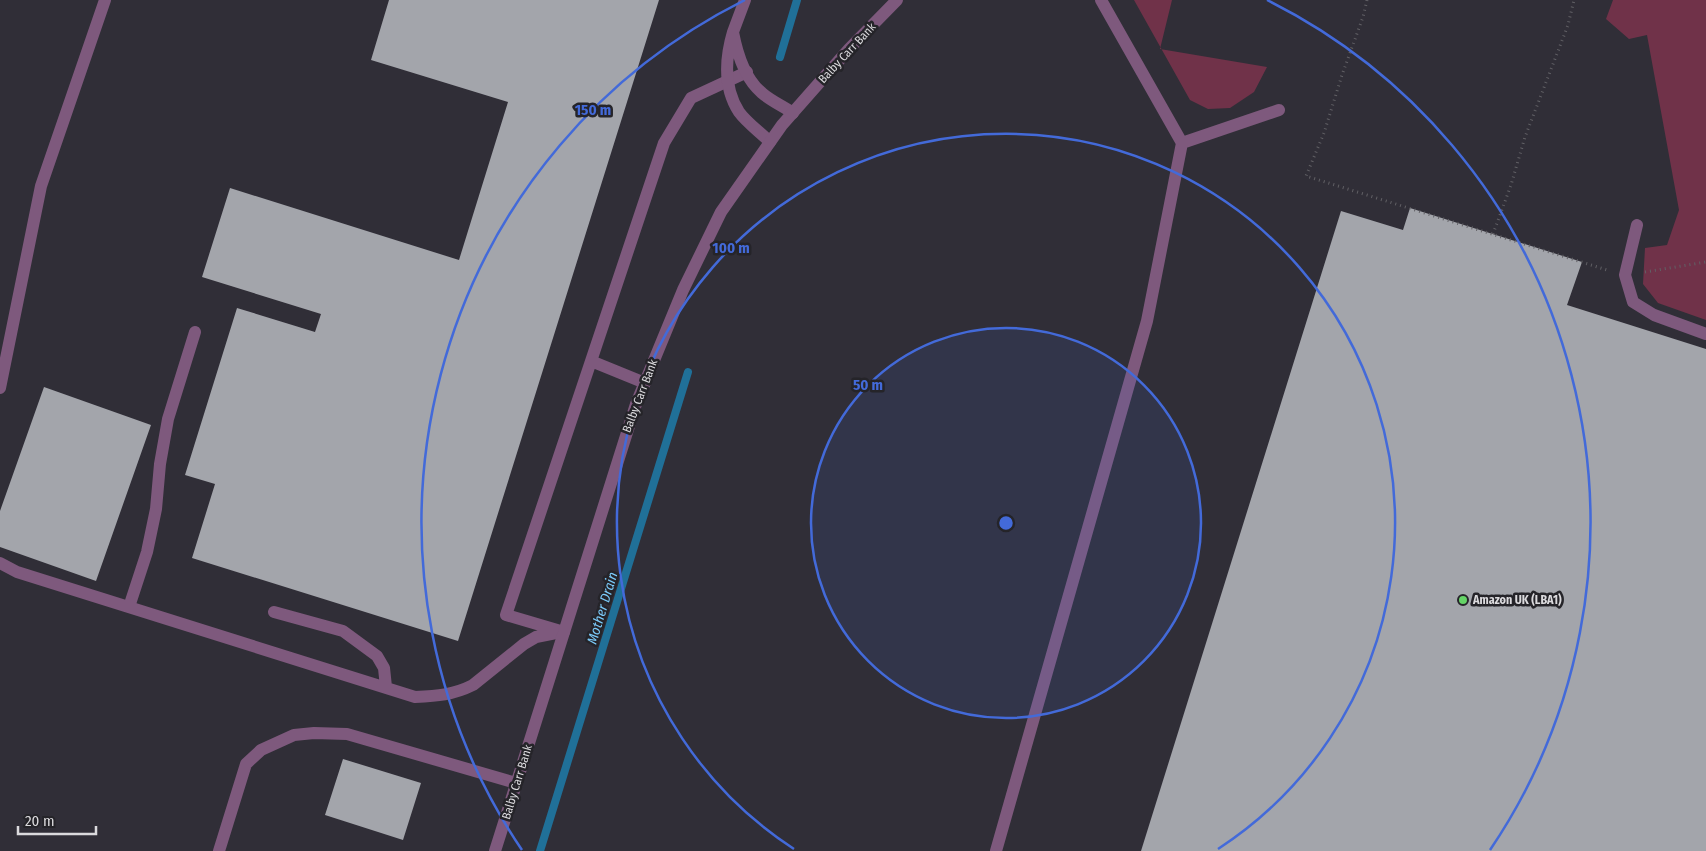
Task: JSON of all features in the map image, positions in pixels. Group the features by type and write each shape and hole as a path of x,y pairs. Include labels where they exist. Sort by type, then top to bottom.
{"street":[{"path":"0,388 41,186 106,0"},
{"path":"745,0 728,50 727,82 732,98 740,113 770,142"},
{"name":"Balby Carr Bank","path":"495,851 636,404 683,290 721,212 770,142 849,49 897,0"},
{"path":"996,851 1147,321 1182,143 1101,0"},
{"path":"733,32 737,52 747,72 762,93 793,113"},
{"path":"564,632 506,615 664,143 691,98 747,72"},
{"path":"1182,143 1279,110"},
{"path":"1637,226 1625,275 1634,302 1654,315 1706,334"},
{"path":"129,607 147,552 156,509 160,464 168,419 195,332"},
{"path":"591,360 644,383"},
{"path":"0,562 17,572 415,697 442,696 463,690 473,685 524,644 536,637 564,632"},
{"path":"274,612 343,632 377,656 384,668 386,687"},
{"path":"219,851 246,764 261,750 294,735 314,733 347,734 516,783"}],"path":[{"path":"1367,0 1324,133 1306,176 1625,275 1706,262"},
{"path":"1493,234 1525,137 1568,25 1574,0"}],"shaded area":[{"path":"0,0 1706,0 1706,851 0,851"},
{"path":"1134,0 1172,0 1160,47"},
{"path":"1613,0 1706,0 1706,320 1658,303 1643,284 1645,248 1667,245 1679,210 1647,35 1629,39 1606,19"},
{"path":"1162,49 1267,67 1254,92 1230,108 1208,109 1190,100"}],"building":[{"path":"389,0 659,0 458,641 192,558 215,484 185,475 237,308 315,332 321,314 202,277 230,188 459,260 508,102 371,60"},
{"name":"Amazon UK (LBA1)","path":"1410,208 1582,262 1567,305 1706,349 1706,851 1141,851 1341,211 1403,230"},
{"path":"44,387 151,425 96,581 0,547 0,511"},
{"path":"343,759 421,783 403,840 325,815"}],"waterway":[{"name":"Mother Drain","path":"780,57 797,0"},
{"name":"Mother Drain","path":"540,851 688,372"}],"place":[{"name":"Amazon UK (LBA1)","path":"1463,600"}]}
